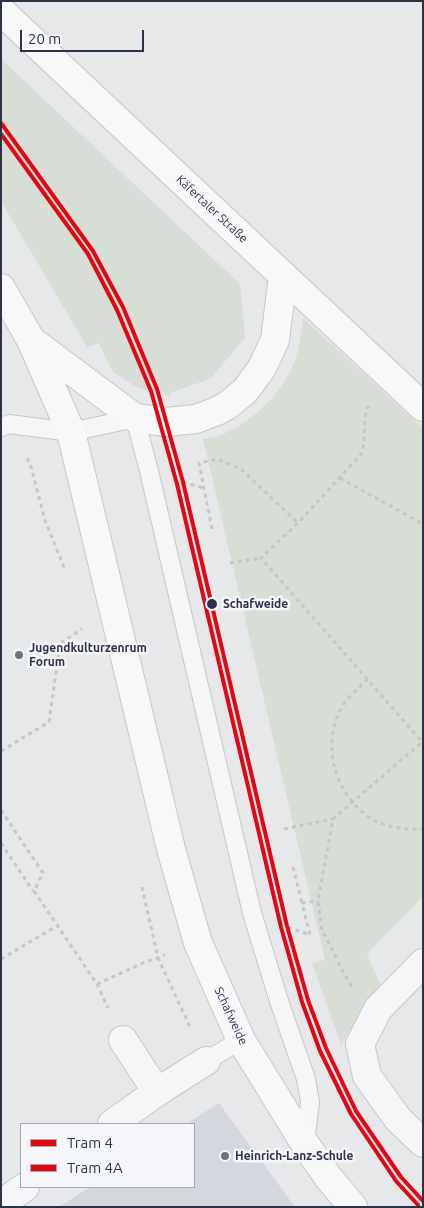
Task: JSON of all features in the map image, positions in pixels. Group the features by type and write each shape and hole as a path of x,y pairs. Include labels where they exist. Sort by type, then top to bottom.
{"main road":[{"name":"Käfertaler Straße","path":"1,11 423,407"},
{"path":"31,340 135,418 166,422 196,419 228,405 246,391 262,368 275,340 283,276"},
{"name":"Schafweide","path":"1,288 31,340 70,432 179,878 198,943 240,1040 304,1144 328,1178 353,1207"}],"street":[{"path":"423,963 378,1009 360,1044 367,1076 398,1119 423,1144"},
{"path":"123,1040 157,1092"},
{"path":"113,1123 157,1092 206,1061"},
{"path":"1,1204 24,1188"}],"lane":[{"path":"1,427 9,424 70,432 135,418 252,914 306,1079 310,1102 304,1144"},
{"path":"206,1061 240,1040"}],"path":[{"path":"230,563 261,558 298,523 340,478 363,452 366,410 394,379"},
{"path":"212,529 199,463 217,459 241,469 298,523"},
{"path":"340,478 423,524"},
{"path":"261,558 422,742 333,819 284,829"},
{"path":"1,751 49,722 60,644 84,629"},
{"path":"368,679 354,691 337,717 332,736 332,750 334,766 339,781 353,802 364,814 374,820 407,830 423,829"},
{"path":"1,810 42,873 34,892"},
{"path":"333,819 318,901 322,930 349,983 378,1009"},
{"path":"1,843 97,984 123,1040"},
{"path":"293,867 302,903"},
{"path":"1,959 57,926"}],"shaded area":[{"path":"1,59 240,284 245,338 210,379 172,392 170,396 138,388 112,371 99,343 87,347 1,201"},
{"path":"303,318 423,428 423,896 367,954 380,984 341,1045 312,963 325,960 203,439 229,432 250,418 270,400 285,380 296,358"},
{"name":"Heinrich-Lanz-Schule","path":"219,1103 295,1207 59,1207 88,1188 195,1188 195,1123 188,1123"}],"tram line":[{"name":"4","path":"1,123 93,251 123,307 157,389 183,482 287,926 308,1000 326,1048 356,1111 401,1177 423,1201"},
{"name":"4A","path":"1,134 88,254 117,310 151,391 177,484 281,927 302,1002 320,1051 351,1114 396,1181 418,1205"}],"place":[{"name":"Schafweide","path":"212,604"},
{"name":"Jugendkulturzenrum Forum","path":"19,655"},
{"name":"Heinrich-Lanz-Schule","path":"225,1156"}]}
